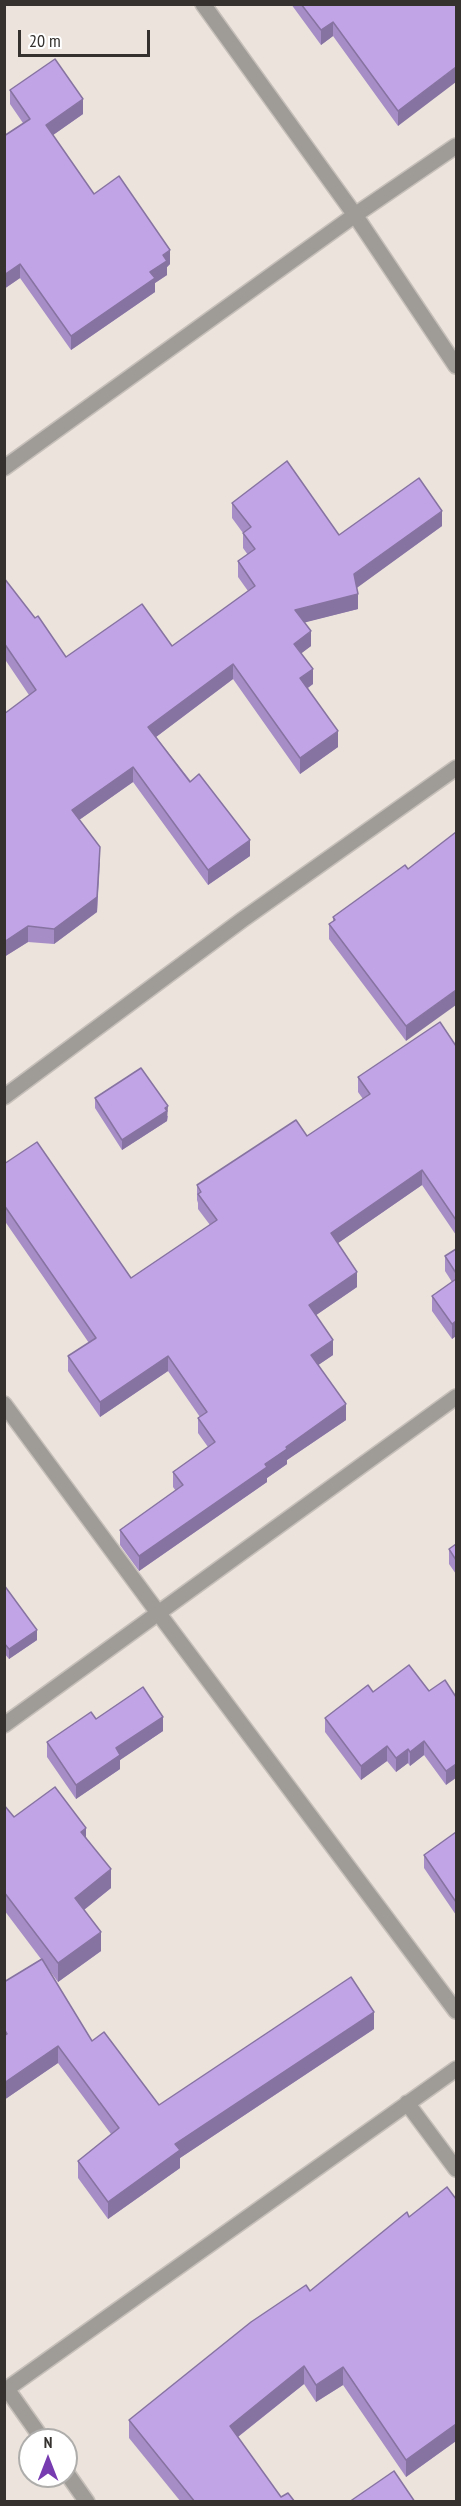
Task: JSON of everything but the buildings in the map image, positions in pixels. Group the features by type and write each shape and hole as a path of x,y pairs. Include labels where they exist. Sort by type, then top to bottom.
{"street":[{"path":"203,4 355,215 456,366"},
{"path":"4,468 355,215 456,146"},
{"path":"4,1097 242,920 456,768"},
{"path":"4,1725 456,1397"},
{"path":"4,1404 456,2011"},
{"path":"35,2428 6,2390 456,2068"},
{"path":"407,2103 456,2169"},
{"path":"77,2488 87,2502"}]}
